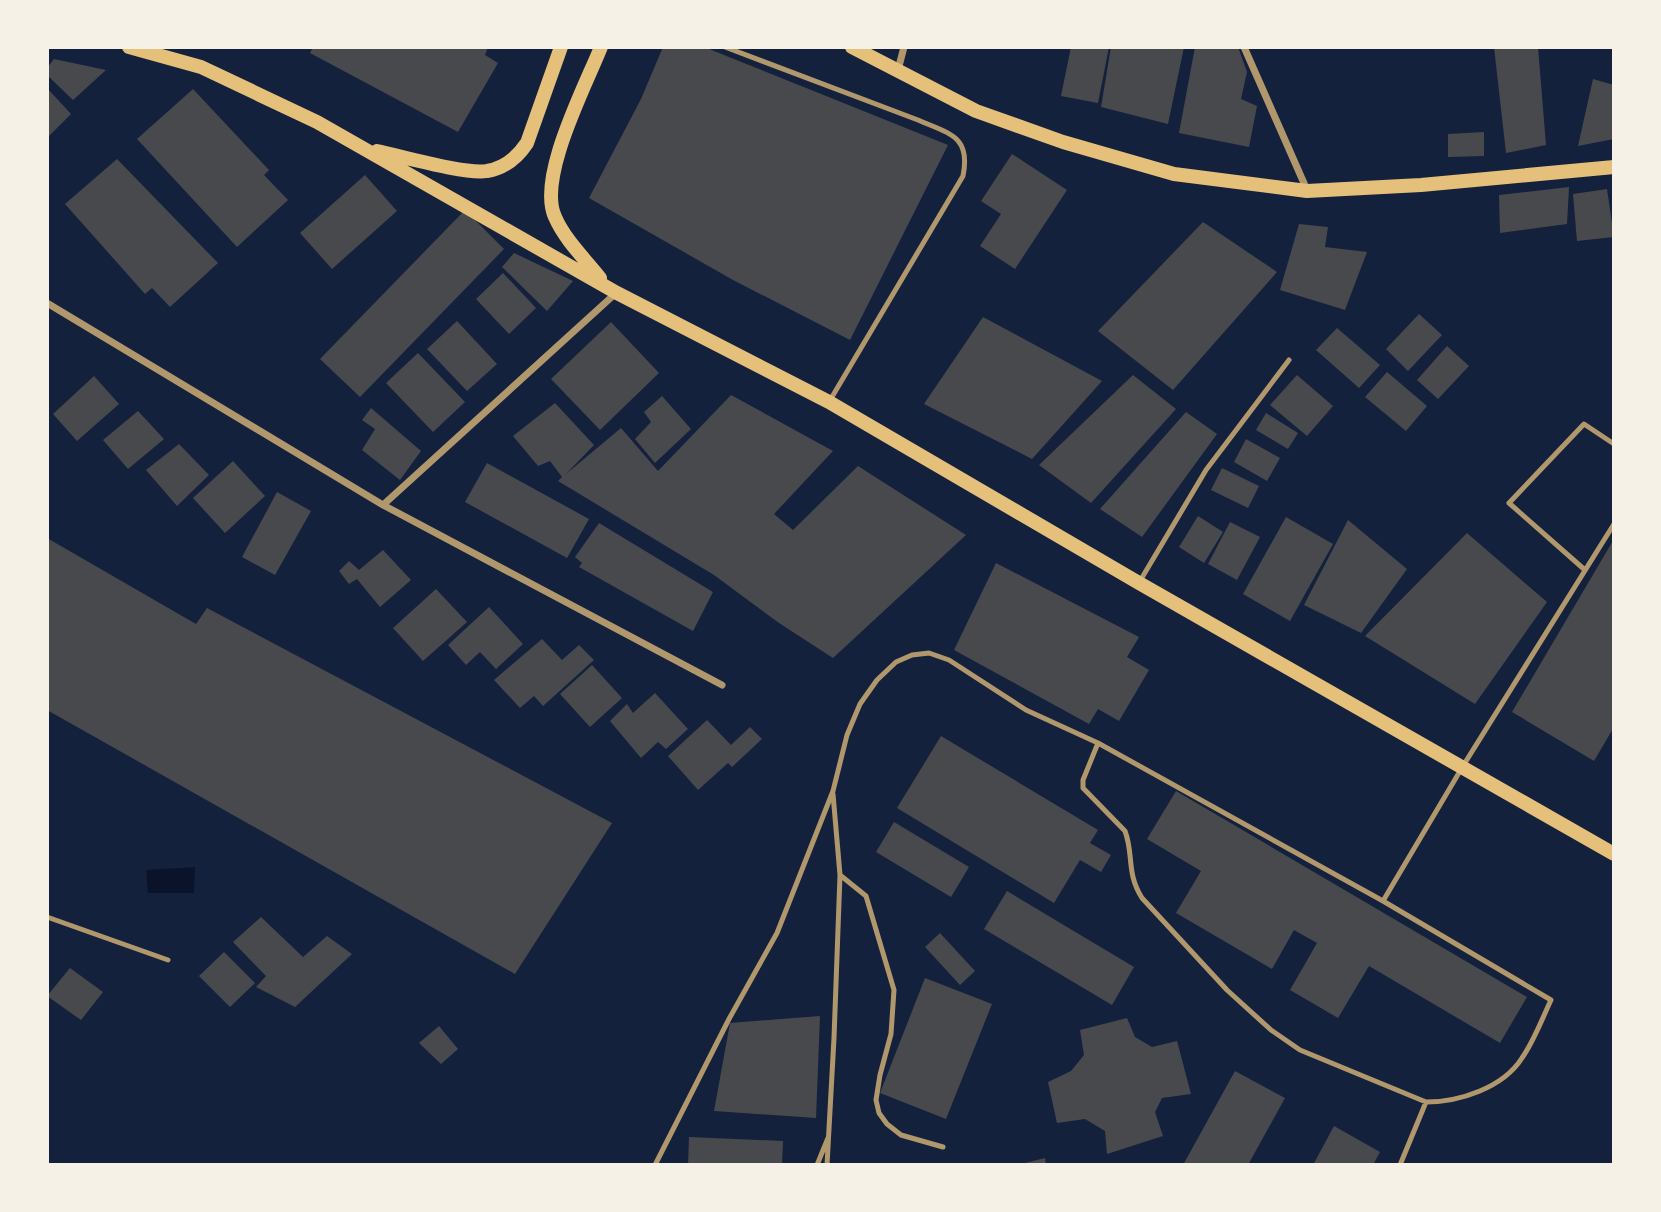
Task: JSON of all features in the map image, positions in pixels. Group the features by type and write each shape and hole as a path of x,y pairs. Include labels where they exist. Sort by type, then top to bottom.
{"main road":[{"path":"129,47 201,67 317,122 611,289 829,402 1139,583 1614,854"},
{"path":"362,148 468,171 485,172 507,164 519,155 527,144 561,47"},
{"path":"601,47 553,165 550,186 554,216 563,232 611,289"},
{"path":"852,47 976,111 1063,142 1174,174 1307,191 1422,185 1614,167"}],"street":[{"path":"898,71 904,47"},
{"path":"1244,47 1307,191"},
{"path":"383,506 611,289"},
{"path":"47,303 383,506 722,685"}],"lane":[{"path":"725,47 918,120 948,133 964,148 967,159 963,176 829,402"},
{"path":"1139,583 1206,470 1289,360"},
{"path":"1586,570 1509,503 1584,424 1614,444"},
{"path":"1383,901 1463,766 1614,524"},
{"path":"655,1165 729,1019 777,933 833,791 847,735 860,704 877,680 896,662 912,655 929,653 948,660 1026,710 1098,743 1383,901 1551,1000 1522,1059 1510,1072 1469,1094 1439,1102 1426,1102 1300,1050 1271,1030 1227,990 1142,898 1131,875 1125,831 1083,788 1083,780 1098,743"},
{"path":"827,1165 840,875 833,791"},
{"path":"840,875 866,896 894,990 891,1034 876,1100 879,1113 887,1124 901,1135 943,1147"},
{"path":"47,917 168,960"},
{"path":"1400,1165 1426,1102"},
{"path":"817,1165 830,1132"}],"water":[{"path":"195,867 194,893 148,893 146,870"}],"building":[{"path":"313,47 488,47 485,55 498,63 458,132 310,53"},
{"path":"663,47 704,47 948,145 850,340 733,280 589,198 641,99"},
{"path":"1071,47 1109,47 1098,103 1061,96"},
{"path":"1111,47 1184,47 1168,124 1101,107"},
{"path":"1195,47 1238,47 1247,72 1241,99 1257,106 1249,147 1179,133"},
{"path":"1494,47 1538,47 1546,145 1506,153"},
{"path":"54,59 106,70 73,100 47,75 47,68"},
{"path":"1593,79 1614,85 1614,139 1578,146"},
{"path":"47,88 71,114 47,138"},
{"path":"193,89 269,170 264,175 288,200 237,247 137,139"},
{"path":"1484,132 1484,156 1448,157 1448,134"},
{"path":"1012,154 1067,190 1015,269 980,246 1001,214 981,201"},
{"path":"117,159 218,263 170,307 152,288 145,294 65,204"},
{"path":"365,175 397,211 332,269 300,233"},
{"path":"1569,187 1567,224 1500,233 1499,195"},
{"path":"1607,189 1614,237 1577,241 1573,194"},
{"path":"465,210 504,249 360,397 320,359"},
{"path":"1203,222 1277,272 1173,390 1098,331"},
{"path":"1299,224 1328,227 1325,247 1367,252 1345,310 1280,290"},
{"path":"514,253 573,281 547,311 502,267"},
{"path":"503,273 536,308 509,334 476,299"},
{"path":"1419,314 1442,335 1408,371 1386,349"},
{"path":"983,317 1102,381 1032,459 924,404"},
{"path":"457,321 497,364 467,391 427,349"},
{"path":"611,322 659,373 600,430 551,379"},
{"path":"1337,328 1380,365 1359,388 1316,350"},
{"path":"1447,346 1469,366 1438,399 1417,380"},
{"path":"418,353 465,402 433,432 386,383"},
{"path":"1387,372 1427,406 1406,431 1365,397"},
{"path":"1133,375 1176,409 1091,503 1039,465"},
{"path":"1297,375 1333,406 1307,436 1270,405"},
{"path":"94,376 119,404 77,441 53,414"},
{"path":"731,395 833,451 774,514 793,530 858,466 966,535 833,658 779,623 714,575 558,481 562,477 550,461 538,466 513,436 555,403 594,445 566,474 621,428 658,471"},
{"path":"662,396 691,429 655,463 635,439 651,422 644,412"},
{"path":"371,408 421,451 400,480 362,450 375,429 362,420"},
{"path":"138,411 164,439 128,469 103,440"},
{"path":"1186,412 1217,434 1142,537 1100,509"},
{"path":"1266,413 1298,433 1288,449 1256,430"},
{"path":"1246,439 1280,458 1267,481 1234,462"},
{"path":"179,444 209,475 177,506 146,470"},
{"path":"233,461 265,496 225,533 193,498"},
{"path":"487,463 589,519 567,558 465,502"},
{"path":"1222,468 1259,486 1248,508 1211,490"},
{"path":"277,492 311,511 275,575 242,557"},
{"path":"1198,516 1223,532 1204,563 1179,547"},
{"path":"1286,517 1333,544 1290,621 1243,594"},
{"path":"1348,520 1407,569 1361,633 1304,605"},
{"path":"1230,522 1260,537 1237,580 1208,564"},
{"path":"599,523 713,592 693,631 579,567 582,563 575,557"},
{"path":"1467,533 1547,602 1475,704 1365,636"},
{"path":"47,538 196,624 207,608 612,823 515,974 47,710"},
{"path":"1614,539 1614,727 1594,761 1512,712"},
{"path":"383,550 411,580 380,607 357,579 349,584 339,571 349,561 359,570"},
{"path":"996,563 1139,637 1127,657 1149,670 1119,721 1098,709 1089,724 954,650"},
{"path":"436,589 467,622 423,661 393,628"},
{"path":"489,607 523,644 496,669 480,652 466,665 448,645"},
{"path":"542,639 562,660 579,645 594,660 543,706 534,696 520,708 494,680"},
{"path":"592,665 622,698 590,727 560,694"},
{"path":"655,693 688,729 666,749 658,742 641,758 610,721 627,704 633,713"},
{"path":"707,720 731,745 750,727 762,739 732,767 728,763 698,790 668,756"},
{"path":"941,736 1098,830 1090,843 1111,855 1101,872 1080,860 1054,903 897,808"},
{"path":"1176,791 1527,997 1500,1043 1369,966 1338,1018 1290,990 1317,943 1294,930 1272,969 1176,913 1201,871 1147,839"},
{"path":"894,822 969,867 951,897 876,852"},
{"path":"1007,891 1134,967 1112,1005 984,929"},
{"path":"261,917 303,957 327,936 352,954 295,1007 256,987 266,976 233,942"},
{"path":"940,933 975,971 960,985 925,947"},
{"path":"224,952 255,983 230,1007 199,976"},
{"path":"70,968 103,992 81,1020 47,996"},
{"path":"925,978 992,1004 946,1119 880,1093"},
{"path":"820,1016 816,1118 714,1111 730,1023"},
{"path":"1127,1018 1135,1037 1152,1047 1177,1041 1191,1094 1162,1098 1155,1112 1163,1136 1107,1154 1105,1131 1085,1119 1057,1123 1048,1082 1071,1071 1084,1055 1080,1030"},
{"path":"439,1026 458,1049 441,1064 419,1043"},
{"path":"1235,1071 1285,1098 1248,1165 1183,1165"},
{"path":"1334,1126 1380,1152 1373,1165 1313,1165"},
{"path":"689,1137 783,1141 782,1165 688,1165"},
{"path":"1045,1158 1046,1165 1021,1165 1021,1164"}]}
